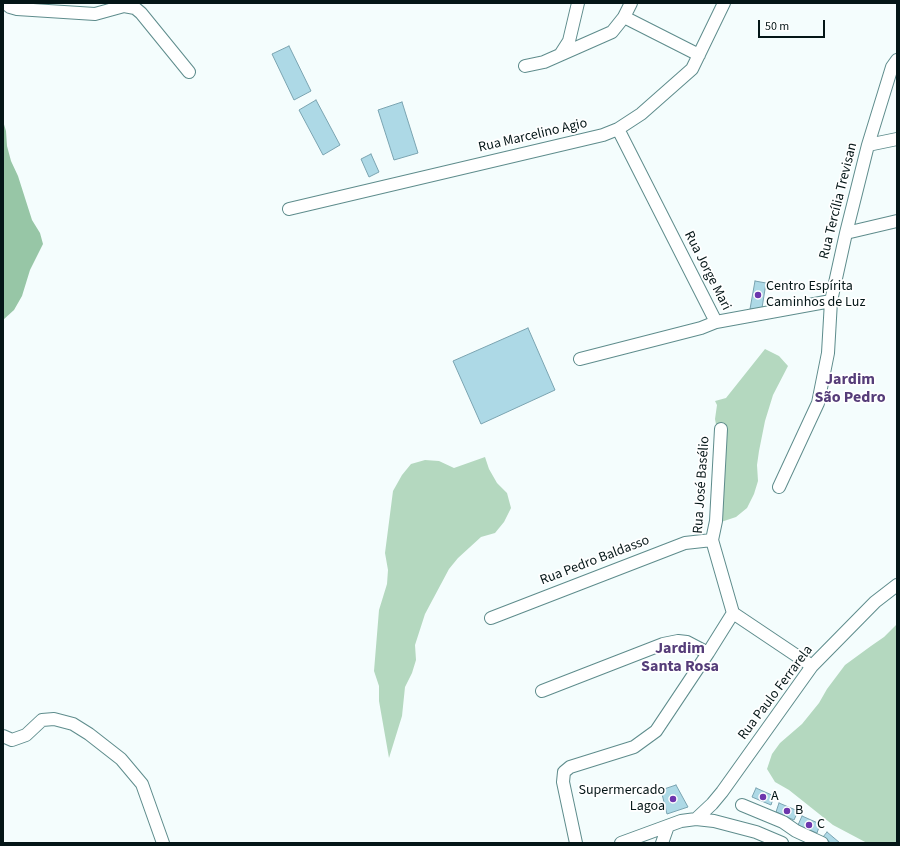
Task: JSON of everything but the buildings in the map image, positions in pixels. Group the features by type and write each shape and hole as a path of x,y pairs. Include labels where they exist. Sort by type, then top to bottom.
{"street":[{"path":"5,3 10,7 17,9 95,14 124,6 135,8 141,13 189,72"},
{"path":"560,55 569,41 578,3"},
{"path":"524,66 544,62 612,32 624,17 631,3"},
{"name":"Rua Marcelino Agio","path":"289,209 603,135 618,129 641,114 692,69 724,3"},
{"path":"624,17 699,55"},
{"name":"Rua Tercília Trevisan","path":"779,487 818,403 828,353 830,302 868,145 892,66 897,60"},
{"name":"Rua Jorge Mari","path":"618,129 716,322 830,302"},
{"path":"868,145 897,139"},
{"path":"846,234 897,221"},
{"path":"580,359 701,328 716,322"},
{"name":"Rua José Basélio","path":"721,429 716,521 712,540 733,613"},
{"name":"Rua Pedro Baldasso","path":"491,618 684,543 712,540"},
{"name":"Rua Paulo Ferrarela","path":"696,819 722,792 812,666 875,602 897,585"},
{"path":"576,843 562,782 564,772 570,767 634,747 656,731 733,613 812,666"},
{"path":"542,690 663,644 678,640 687,642 708,653"},
{"path":"3,736 12,740 26,735 42,720 54,719 73,724 89,734 121,759 142,784 163,843"},
{"name":"Rua Paulo Ferrarela","path":"714,820 722,792"},
{"path":"742,805 783,822 796,831 822,843"},
{"path":"621,843 681,821 696,819 714,820 756,832 782,843"},
{"path":"662,843 668,826"}],"green space":[{"path":"3,121 11,161 18,176 32,220 40,233 43,244 30,270 22,296 14,310 3,320"},
{"path":"765,349 779,356 788,366 773,395 765,421 757,465 758,481 754,494 747,508 736,517 721,522 718,436 715,419 717,405 715,401 726,398"},
{"path":"485,457 489,469 497,483 507,493 511,508 504,522 495,533 481,537 458,558 449,569 425,614 415,645 416,660 412,673 405,687 402,716 389,758 379,701 379,686 374,671 379,610 387,584 388,570 385,553 393,491 402,475 411,464 425,460 439,461 454,468"},
{"path":"897,624 897,843 867,843 833,825 789,790 775,782 767,769 772,754 780,743 802,724 819,703 827,689 845,665 884,637"}],"place":[{"name":"Centro Espírita Caminhos de Luz","path":"758,295"},
{"name":"A","path":"763,797"},
{"name":"Supermercado Lagoa","path":"673,799"},
{"name":"B","path":"787,811"},
{"name":"C","path":"809,825"}],"district":[{"name":"Jardim São Pedro","path":"850,389"},
{"name":"Jardim Santa Rosa","path":"680,658"}]}
